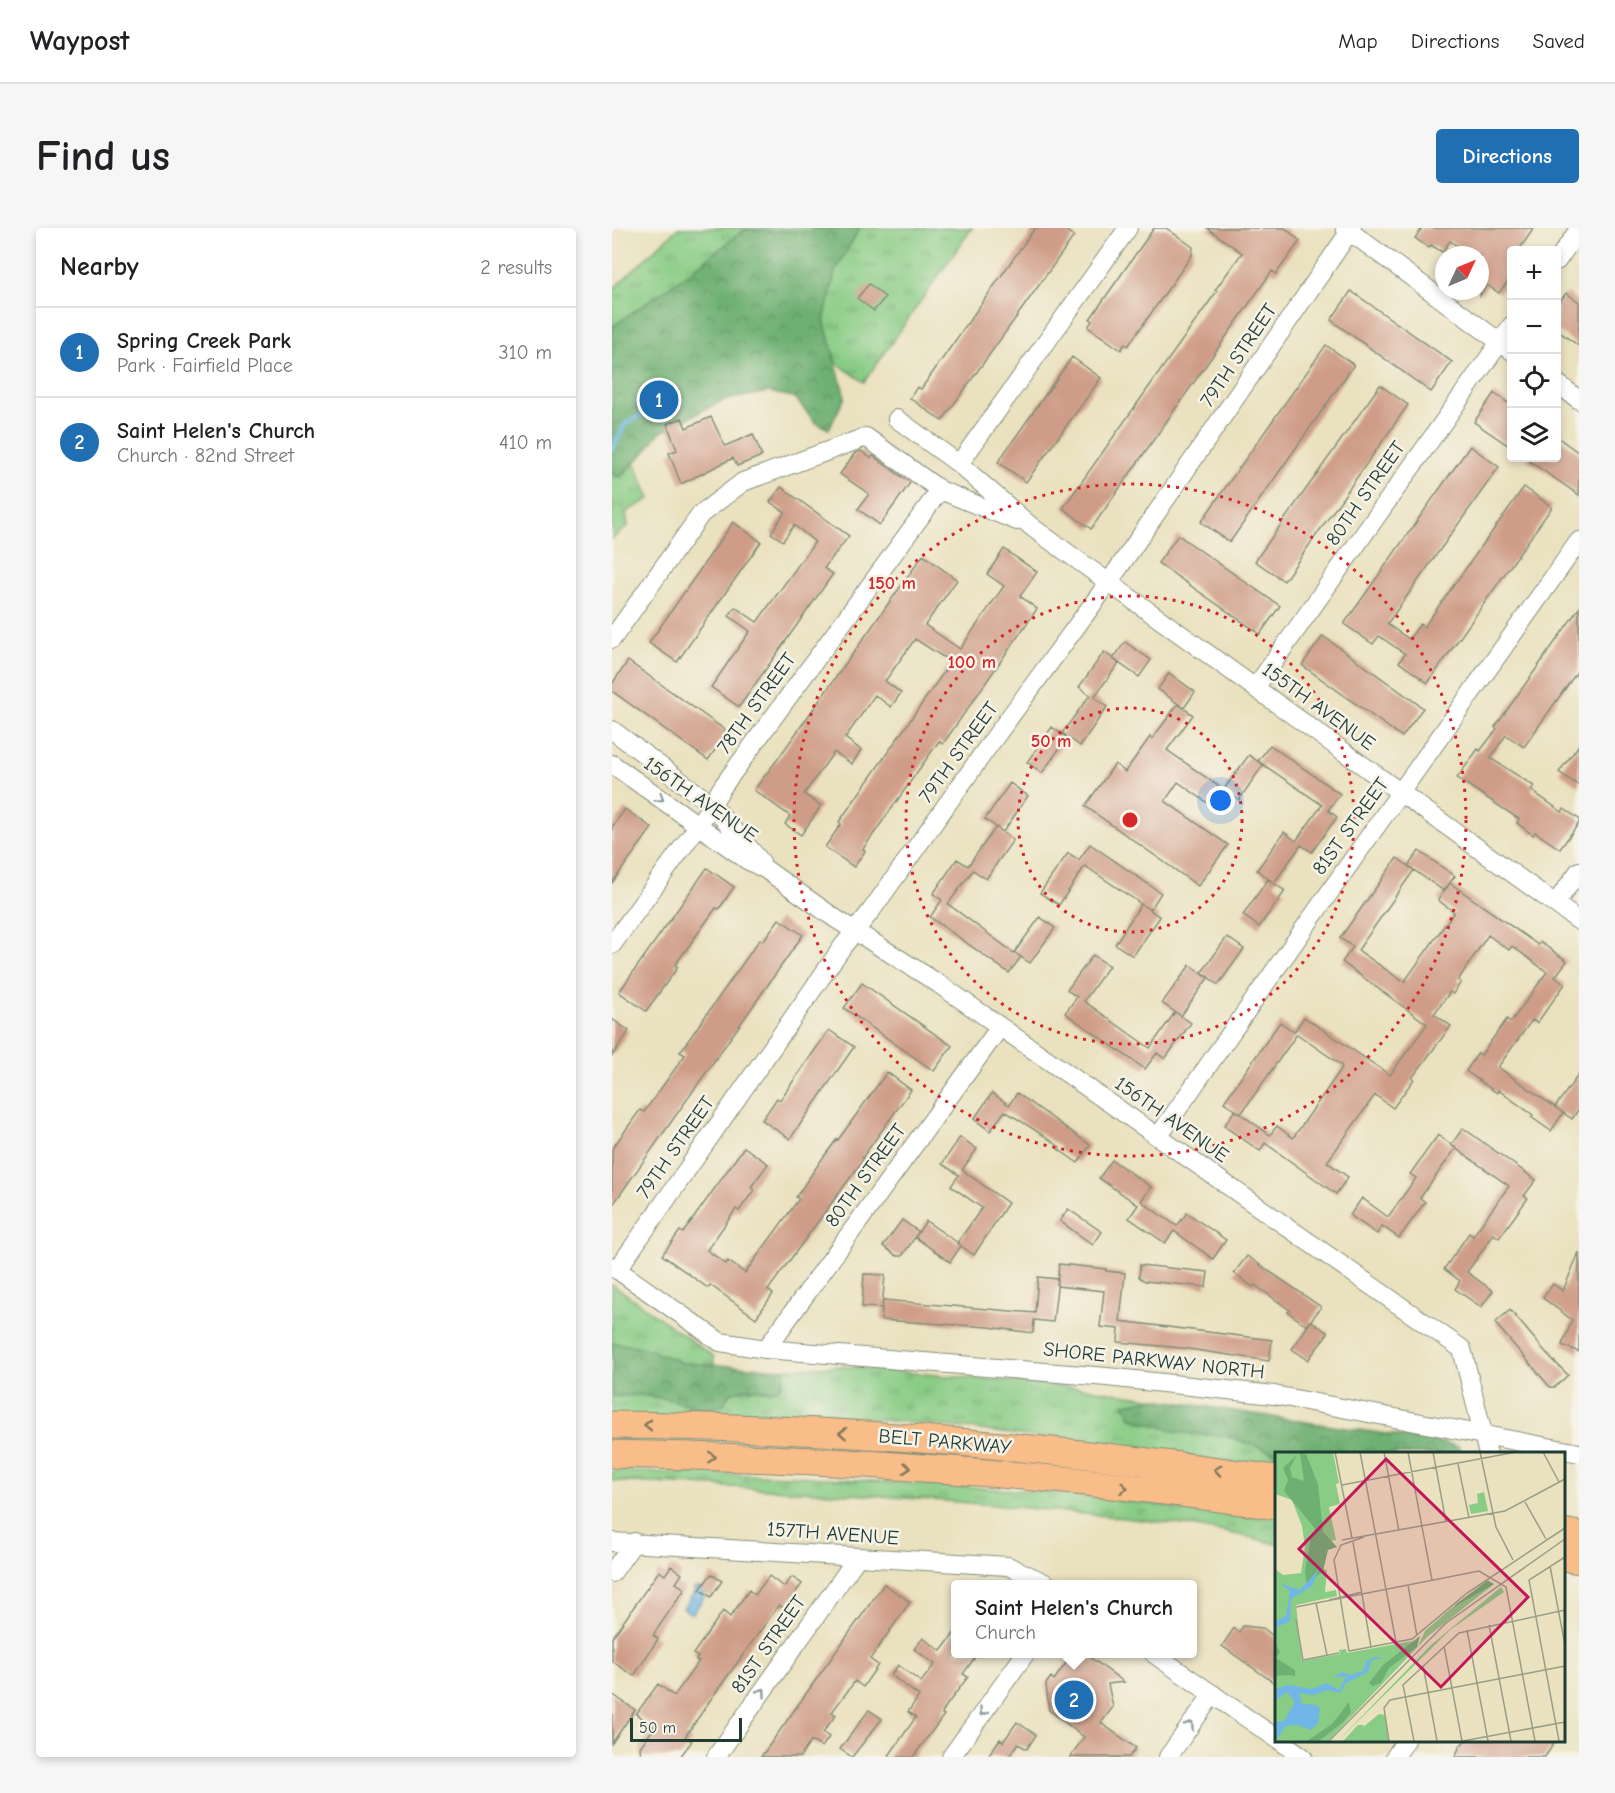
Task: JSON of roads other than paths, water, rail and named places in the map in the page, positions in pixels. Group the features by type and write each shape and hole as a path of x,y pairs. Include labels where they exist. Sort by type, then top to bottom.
{"highway":[{"name":"BELT PARKWAY","path":"612,1425 757,1429 927,1439 1175,1464 1275,1479"},
{"name":"BELT PARKWAY","path":"612,1454 743,1458 916,1468 1168,1492 1275,1506"},
{"path":"1564,1556 1574,1541"}],"street":[{"path":"959,464 1128,228"},
{"path":"1349,229 1505,346"},
{"name":"79TH STREET","path":"615,1268 836,956 1109,582 1349,229"},
{"path":"1561,255 1579,229"},
{"name":"80TH STREET","path":"1255,688 1505,346"},
{"path":"1561,386 1579,400"},
{"name":"155TH AVENUE","path":"897,418 959,464 1033,528 1579,921"},
{"name":"155TH AVENUE","path":"612,639 701,514 743,482 866,437 940,490 1033,528"},
{"name":"78TH STREET","path":"612,945 698,826 711,804 940,490"},
{"name":"81ST STREET","path":"1158,1137 1579,541"},
{"name":"156TH AVENUE","path":"612,730 711,804 765,869"},
{"name":"156TH AVENUE","path":"612,764 747,860 765,869 836,919 1000,1026 1462,1349 1487,1452"},
{"path":"1555,904 1579,871"},
{"name":"80TH STREET","path":"766,1349 1000,1026"},
{"name":"SHORE PARKWAY NORTH","path":"615,1268 720,1342 766,1349 1107,1377 1274,1395 1579,1454"},
{"name":"157TH AVENUE","path":"612,1542 1008,1566 1038,1580"},
{"path":"612,1573 634,1542"},
{"name":"81ST STREET","path":"716,1757 857,1558"},
{"path":"951,1757 1021,1658"},
{"path":"1161,1658 1275,1737"},
{"path":"1168,1757 1213,1694"},
{"path":"1282,1742 1303,1757"},
{"path":"1395,1757 1405,1742"}],"water":[{"path":"694,1588 705,1590 703,1599 692,1614 683,1608 694,1593"}],"waterway":[{"path":"612,449 626,423 655,409 667,398 682,401"}],"place":[{"name":"Spring Creek Park","path":"659,400"},
{"name":"Saint Helen's Church","path":"1074,1700"}]}
